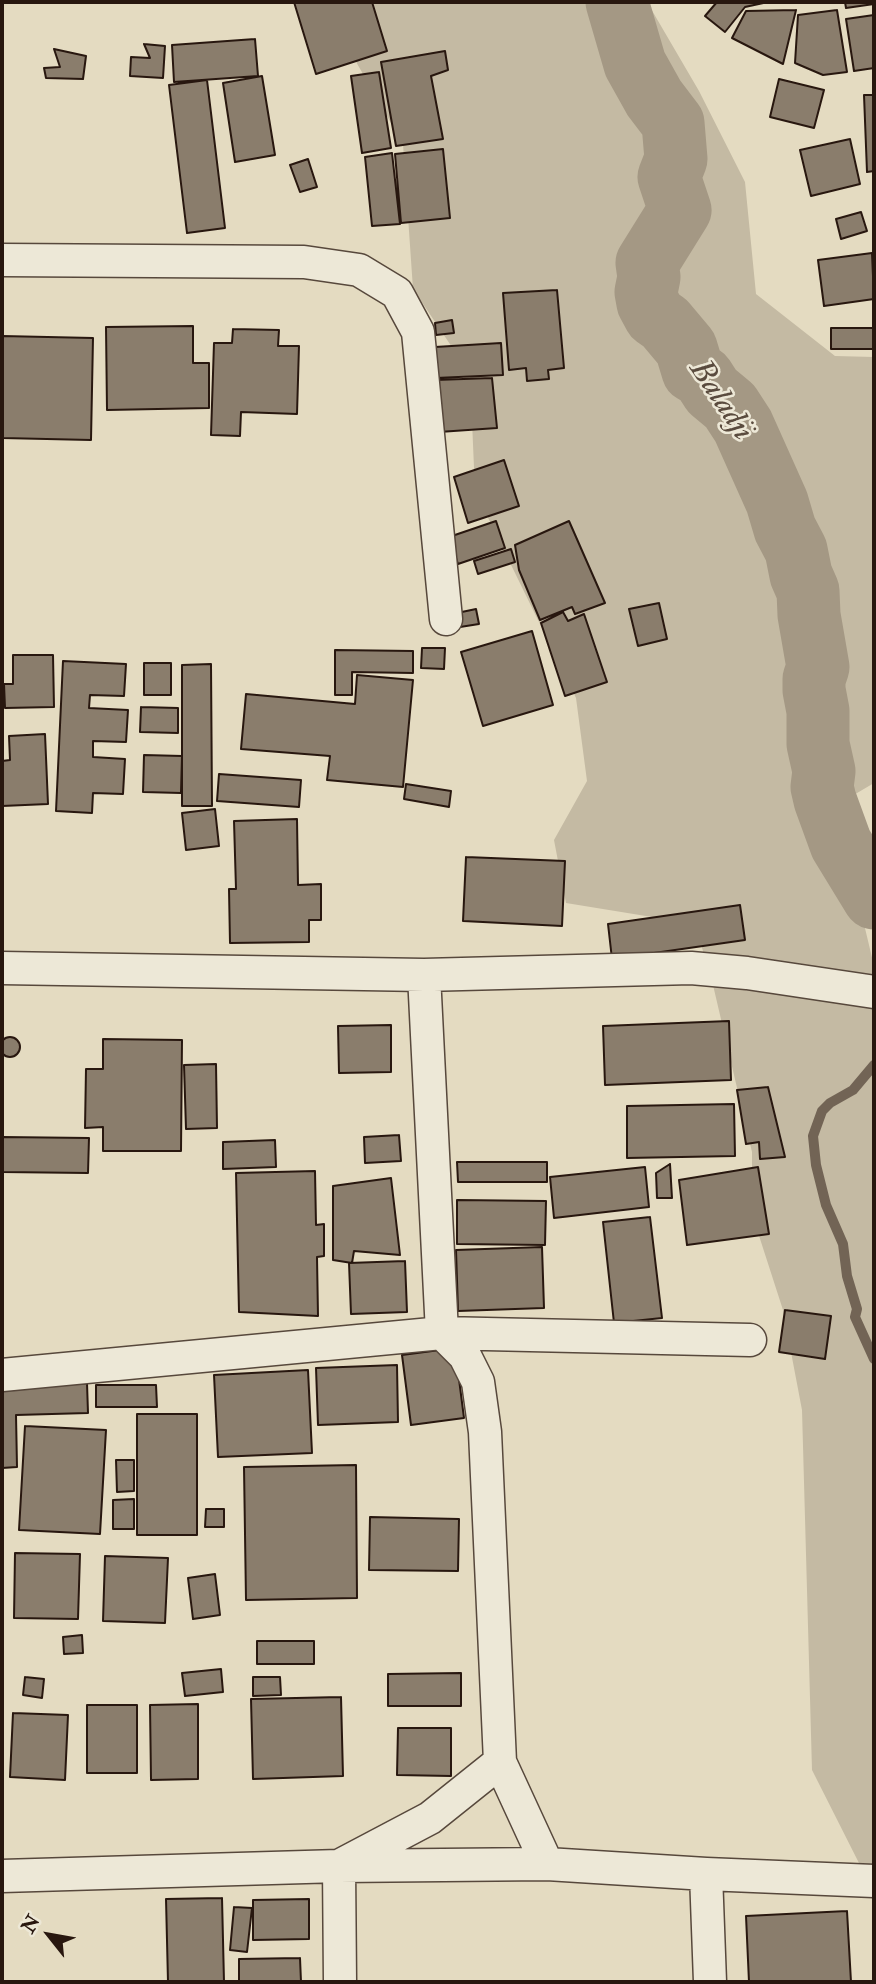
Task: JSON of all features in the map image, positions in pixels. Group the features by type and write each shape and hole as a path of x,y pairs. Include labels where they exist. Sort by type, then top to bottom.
{"street":[{"path":"2,260 304,262 359,270 397,293 418,332 446,619"},
{"path":"2,968 424,975 691,968 747,973 874,992"},
{"path":"424,975 442,1333 465,1356 478,1382 485,1432 500,1762 547,1864"},
{"path":"2,1375 442,1333 750,1340"},
{"path":"339,1866 430,1818 500,1762"},
{"path":"2,1876 339,1866 547,1864 874,1881"},
{"path":"339,1866 340,1982"},
{"path":"706,1874 710,1982"}],"shaded area":[{"name":"Baladji","path":"335,2 647,2 699,91 745,182 756,294 835,356 874,357 874,783 830,809 834,848 864,924 874,966 874,1873 862,1869 812,1770 802,1410 783,1310 752,1214 752,1152 713,985 695,924 566,903 554,840 587,781 576,698 475,491 470,374 413,289 403,144 347,46"}],"building":[{"path":"294,2 372,2 387,51 316,74"},
{"path":"717,2 768,2 745,7 725,32 705,16"},
{"path":"845,2 874,2 874,4 846,8"},
{"path":"796,10 783,64 732,38 746,11"},
{"path":"837,10 847,72 823,75 795,63 798,15"},
{"path":"874,15 874,68 854,71 846,19"},
{"path":"255,39 258,76 174,82 172,45"},
{"path":"144,44 165,46 163,78 130,76 131,57 150,58"},
{"path":"54,49 86,56 83,79 46,78 44,68 60,67"},
{"path":"445,51 448,70 431,76 443,139 396,146 381,62"},
{"path":"379,72 391,148 362,153 351,76"},
{"path":"262,76 275,155 235,162 223,83"},
{"path":"779,79 824,90 814,128 770,117"},
{"path":"207,80 225,228 187,233 169,85"},
{"path":"864,95 874,95 874,171 867,172"},
{"path":"850,139 860,184 811,196 800,150"},
{"path":"443,149 450,218 401,223 395,154"},
{"path":"392,153 400,224 372,226 365,157"},
{"path":"308,159 317,187 300,192 290,165"},
{"path":"861,212 867,231 841,239 836,219"},
{"path":"872,253 874,299 824,306 818,260"},
{"path":"557,290 564,368 548,370 549,379 527,381 526,368 509,370 503,293"},
{"path":"452,320 454,333 436,335 435,323"},
{"path":"193,326 193,363 209,363 209,408 107,410 106,327"},
{"path":"831,328 874,328 874,349 831,349"},
{"path":"233,329 279,330 278,346 299,346 297,414 241,412 240,436 211,435 214,343 232,343"},
{"path":"2,336 93,338 91,440 2,438"},
{"path":"501,343 503,375 436,378 435,347"},
{"path":"492,378 497,428 439,432 435,380"},
{"path":"504,460 519,506 468,523 454,477"},
{"path":"496,521 505,548 458,564 449,537"},
{"path":"569,521 605,603 575,614 572,607 540,620 519,570 515,545"},
{"path":"511,549 515,562 478,574 474,561"},
{"path":"659,603 667,639 638,646 629,609"},
{"path":"476,609 479,624 460,627 457,613"},
{"path":"563,612 568,621 584,614 607,682 565,696 541,623"},
{"path":"532,631 553,705 483,726 461,652"},
{"path":"422,648 445,648 444,669 421,668"},
{"path":"335,650 413,651 413,673 352,672 352,695 335,695"},
{"path":"13,655 53,655 54,707 5,708 4,684 13,684"},
{"path":"63,661 126,664 124,696 90,695 89,708 128,710 126,742 93,741 93,757 125,759 123,794 93,793 92,813 56,811"},
{"path":"144,663 171,663 171,695 144,695"},
{"path":"211,664 212,806 182,806 182,665"},
{"path":"357,675 413,680 403,787 327,780 330,756 241,749 246,694 355,704"},
{"path":"141,707 178,708 178,733 140,732"},
{"path":"45,734 48,804 2,806 2,761 10,760 9,736"},
{"path":"144,755 182,756 181,793 143,792"},
{"path":"219,774 301,780 299,807 217,801"},
{"path":"406,784 451,791 449,807 404,799"},
{"path":"215,809 219,846 186,850 182,813"},
{"path":"297,819 298,885 321,884 321,920 309,920 309,942 230,943 229,889 236,889 234,821"},
{"path":"466,857 565,861 562,926 463,921"},
{"path":"740,905 745,940 612,959 608,924"},
{"path":"729,1021 731,1080 605,1085 603,1026"},
{"path":"391,1025 391,1072 339,1073 338,1026"},
{"path":"10,1037 17,1040 20,1047 17,1054 10,1057 3,1054 0,1047 3,1040"},
{"path":"103,1039 182,1040 181,1151 103,1151 103,1127 85,1128 86,1069 103,1069"},
{"path":"216,1064 217,1128 186,1129 184,1065"},
{"path":"768,1087 785,1157 760,1159 759,1142 746,1144 737,1090"},
{"path":"734,1104 735,1156 627,1158 627,1106"},
{"path":"399,1135 401,1161 365,1163 364,1137"},
{"path":"2,1137 89,1138 88,1173 2,1172"},
{"path":"275,1140 276,1167 223,1169 223,1142"},
{"path":"457,1162 547,1162 547,1182 458,1182"},
{"path":"670,1164 672,1198 657,1198 656,1173"},
{"path":"645,1167 649,1207 554,1218 550,1177"},
{"path":"758,1167 769,1234 687,1245 679,1180"},
{"path":"315,1171 316,1225 324,1224 324,1256 317,1257 318,1316 239,1312 236,1173"},
{"path":"391,1178 400,1255 354,1251 352,1263 333,1260 333,1186"},
{"path":"457,1200 546,1201 545,1245 457,1244"},
{"path":"650,1217 662,1318 614,1323 603,1222"},
{"path":"542,1247 544,1308 458,1311 456,1250"},
{"path":"405,1261 407,1312 351,1314 349,1263"},
{"path":"785,1310 831,1316 825,1359 779,1352"},
{"path":"455,1348 464,1418 411,1425 402,1355"},
{"path":"397,1365 398,1422 318,1425 316,1368"},
{"path":"308,1370 312,1453 218,1457 214,1375"},
{"path":"87,1383 88,1413 16,1415 17,1467 2,1468 2,1386"},
{"path":"96,1385 156,1385 157,1407 96,1407"},
{"path":"137,1414 197,1414 197,1535 137,1535"},
{"path":"25,1426 106,1430 100,1534 19,1530"},
{"path":"116,1460 134,1460 134,1491 117,1492"},
{"path":"356,1465 357,1598 246,1600 244,1467"},
{"path":"134,1499 134,1529 113,1529 113,1500"},
{"path":"206,1509 224,1509 224,1527 205,1527"},
{"path":"370,1517 459,1519 458,1571 369,1570"},
{"path":"15,1553 80,1554 78,1619 14,1618"},
{"path":"105,1556 168,1558 165,1623 103,1621"},
{"path":"215,1574 220,1615 193,1619 188,1578"},
{"path":"82,1635 83,1653 64,1654 63,1637"},
{"path":"257,1641 314,1641 314,1664 257,1664"},
{"path":"221,1669 223,1692 185,1696 182,1673"},
{"path":"461,1673 461,1706 388,1706 388,1674"},
{"path":"25,1677 44,1679 42,1698 23,1695"},
{"path":"253,1677 280,1677 281,1695 253,1696"},
{"path":"341,1697 343,1776 253,1779 251,1699"},
{"path":"198,1704 198,1779 151,1780 150,1705"},
{"path":"87,1705 137,1705 137,1773 87,1773"},
{"path":"13,1713 68,1715 65,1780 10,1777"},
{"path":"398,1728 451,1728 451,1776 397,1775"},
{"path":"222,1898 224,1982 168,1982 166,1899"},
{"path":"309,1899 309,1939 253,1940 253,1900"},
{"path":"234,1907 252,1908 247,1952 230,1950"},
{"path":"847,1911 851,1982 749,1982 746,1916"},
{"path":"300,1958 301,1982 239,1982 239,1959"}],"waterway":[{"name":"Baladji","path":"617,2 635,64 654,98 673,123 676,159 669,177 680,210 647,263 648,303 655,316 665,323 686,348 693,371 703,377 712,391 730,406 743,426 796,550 801,575 808,591 809,615 818,667 814,690 818,711 818,744 824,771 822,787 841,844 874,898"},
{"path":"874,1065 853,1090 830,1103 822,1111 813,1136 816,1165 826,1205 843,1244 847,1276 857,1309 855,1317 874,1359"}]}
